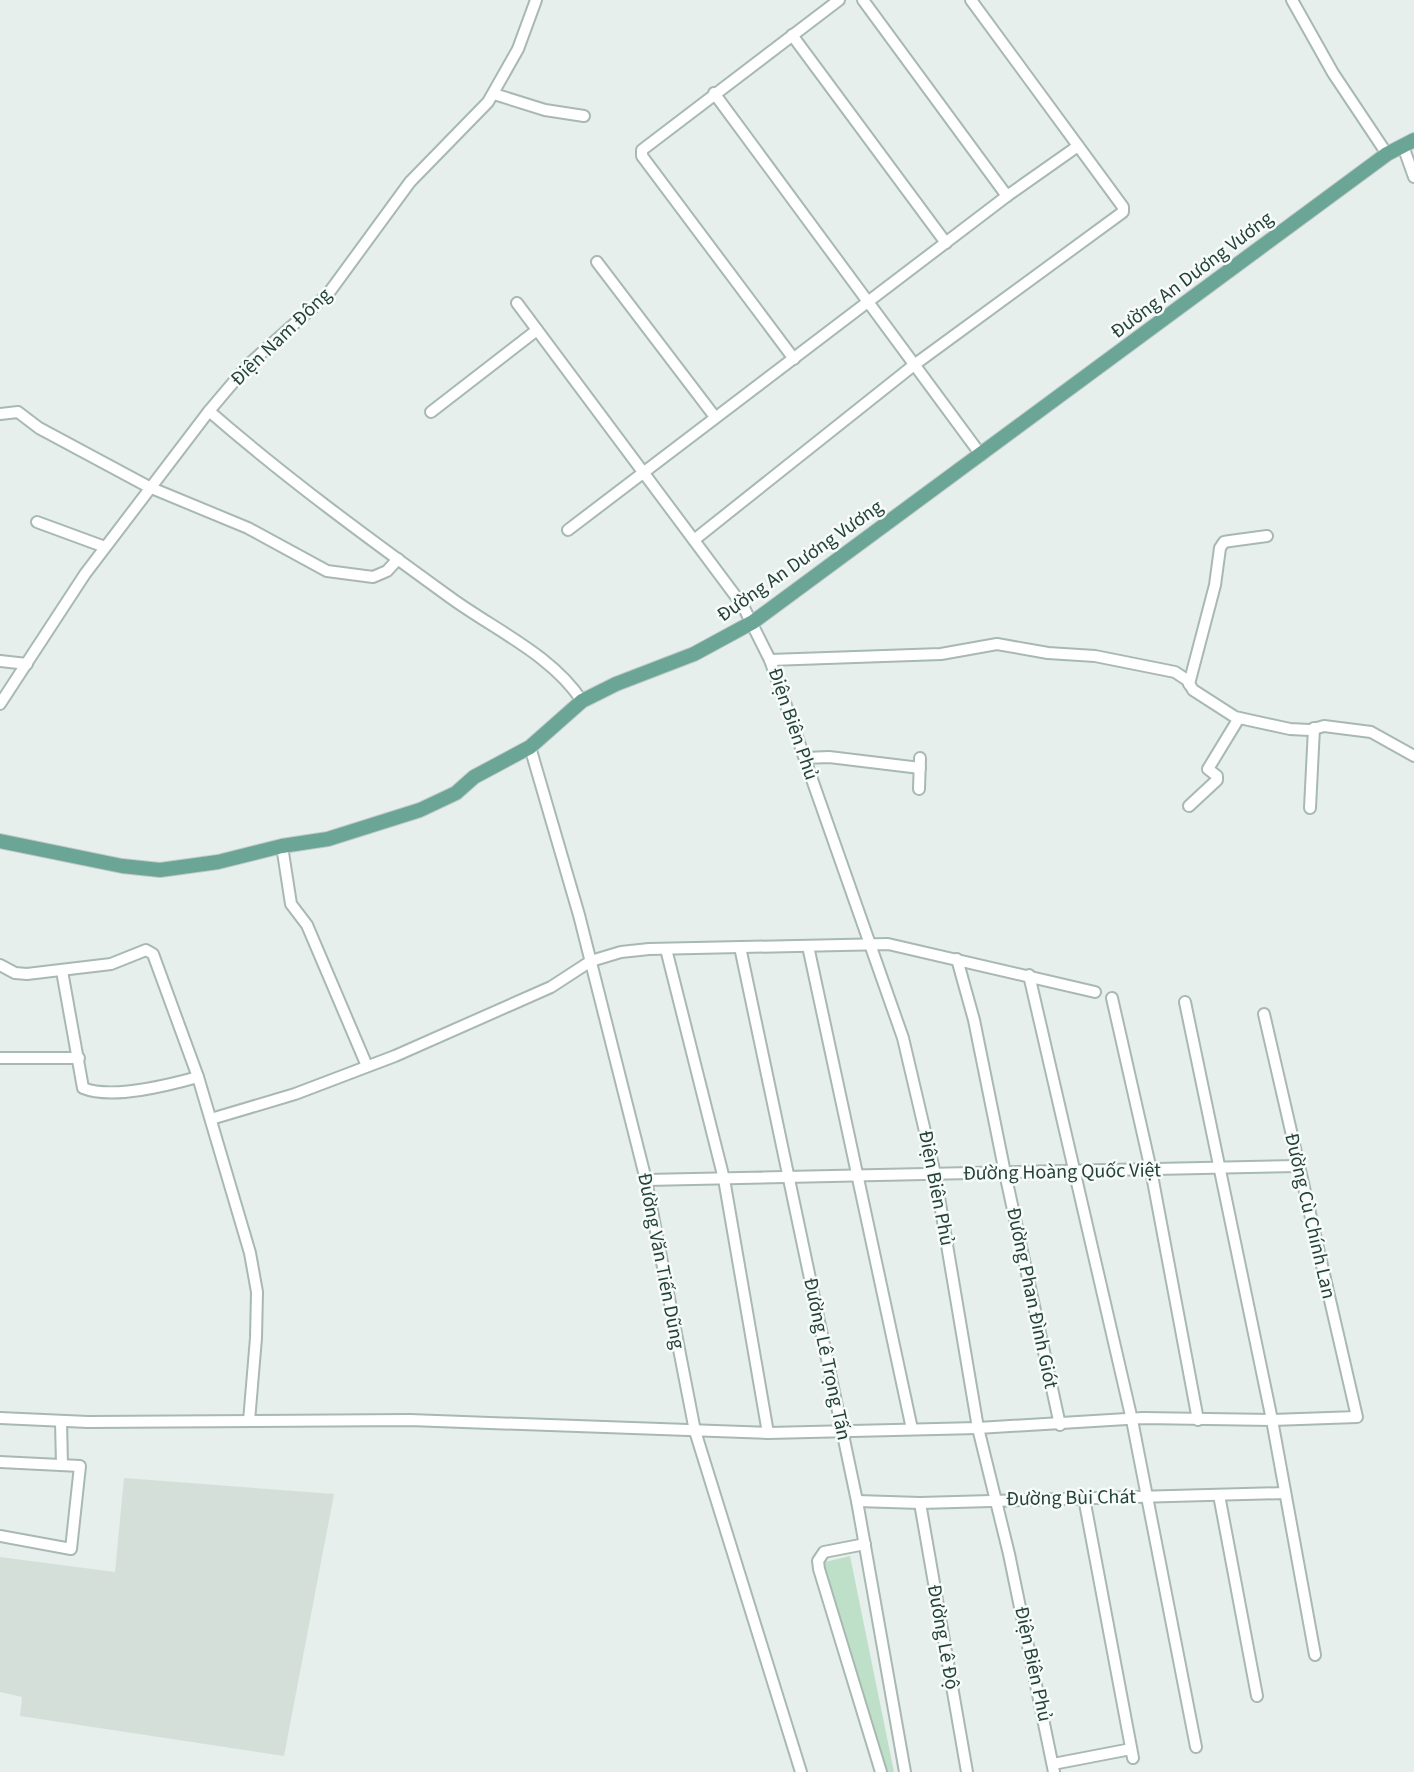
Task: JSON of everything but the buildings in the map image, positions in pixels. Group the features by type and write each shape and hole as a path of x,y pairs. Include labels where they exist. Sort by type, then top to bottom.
{"main road":[{"name":"Đường An Dương Vương","path":"0,841 122,867 160,870 218,862 282,846 328,839 420,810 456,793 474,777 530,747 582,701 616,684 694,654 753,622 1388,154 1408,143"}],"street":[{"name":"Điện Nam Đông","path":"0,704 105,547 209,411 248,365 328,294 410,182 461,133 494,94 518,49 536,0"},
{"path":"794,359 642,156 643,147 839,0"},
{"path":"863,0 1007,196"},
{"path":"694,540 914,365 1123,212 1123,207 971,0"},
{"path":"1292,0 1333,73 1388,154"},
{"path":"792,35 946,243"},
{"path":"714,93 981,455"},
{"path":"494,94 545,111 584,116"},
{"path":"1408,143 1414,177"},
{"path":"568,530 1007,196 1078,146"},
{"path":"597,262 715,417"},
{"name":"Điện Biên Phủ","path":"517,303 753,622 771,660 903,1038 935,1174 978,1428 996,1500 1054,1768"},
{"path":"431,412 537,330"},
{"path":"209,411 274,468 398,559 559,671 582,701"},
{"path":"0,414 18,412 39,428 149,487 248,528 327,571 373,578 387,571 398,559"},
{"path":"37,522 105,547"},
{"path":"1189,684 1213,596 1222,544 1267,536"},
{"path":"771,660 941,654 997,644 1048,653 1095,656 1175,672 1211,703 1239,718 1290,729 1323,726 1371,732 1414,756"},
{"path":"0,661 27,664"},
{"path":"1189,806 1218,778 1208,769 1239,718"},
{"path":"1310,808 1314,728"},
{"name":"Đường Văn Tiến Dũng","path":"530,747 591,961 646,1180 695,1431 801,1772"},
{"path":"805,758 920,763 919,789"},
{"path":"282,846 291,904 307,925 367,1066"},
{"path":"211,1119 295,1094 367,1066 551,987 591,961 621,952 888,944 1095,992"},
{"path":"808,946 912,1429"},
{"name":"Đường Lê Trọng Tấn","path":"740,947 857,1501 905,1772"},
{"path":"666,949 723,1179 768,1433"},
{"path":"0,965 21,974 62,971 111,964 146,951 151,952 198,1077 250,1253 257,1292 249,1421"},
{"name":"Đường Phan Đình Giót","path":"957,959 974,1020 1060,1425"},
{"path":"62,971 81,1086 88,1090 158,1089 198,1077"},
{"path":"1029,975 1132,1420 1196,1747"},
{"path":"1113,998 1151,1170 1198,1420"},
{"path":"1185,1002 1272,1420 1315,1655"},
{"name":"Đường Cù Chính Lan","path":"1264,1014 1357,1417 1272,1420"},
{"path":"0,1058 78,1058"},
{"name":"Đường Hoàng Quốc Việt","path":"646,1180 1299,1166"},
{"path":"0,1418 61,1421 410,1420 768,1433 978,1428 1132,1420 1272,1420"},
{"path":"61,1421 62,1465"},
{"path":"0,1462 80,1466 71,1549 0,1536"},
{"name":"Đường Bùi Chát","path":"857,1501 920,1503 1285,1493"},
{"path":"1219,1495 1257,1696"},
{"path":"1054,1768 1132,1753 1083,1498"},
{"name":"Đường Lê Độ","path":"920,1503 967,1772"},
{"path":"865,1544 824,1552 818,1560 881,1772"}],"shaded area":[{"path":"124,1478 334,1494 284,1756 20,1716 22,1697 0,1692 0,1557 115,1572"}],"green space":[{"path":"850,1556 894,1772 884,1772 821,1563"}]}
